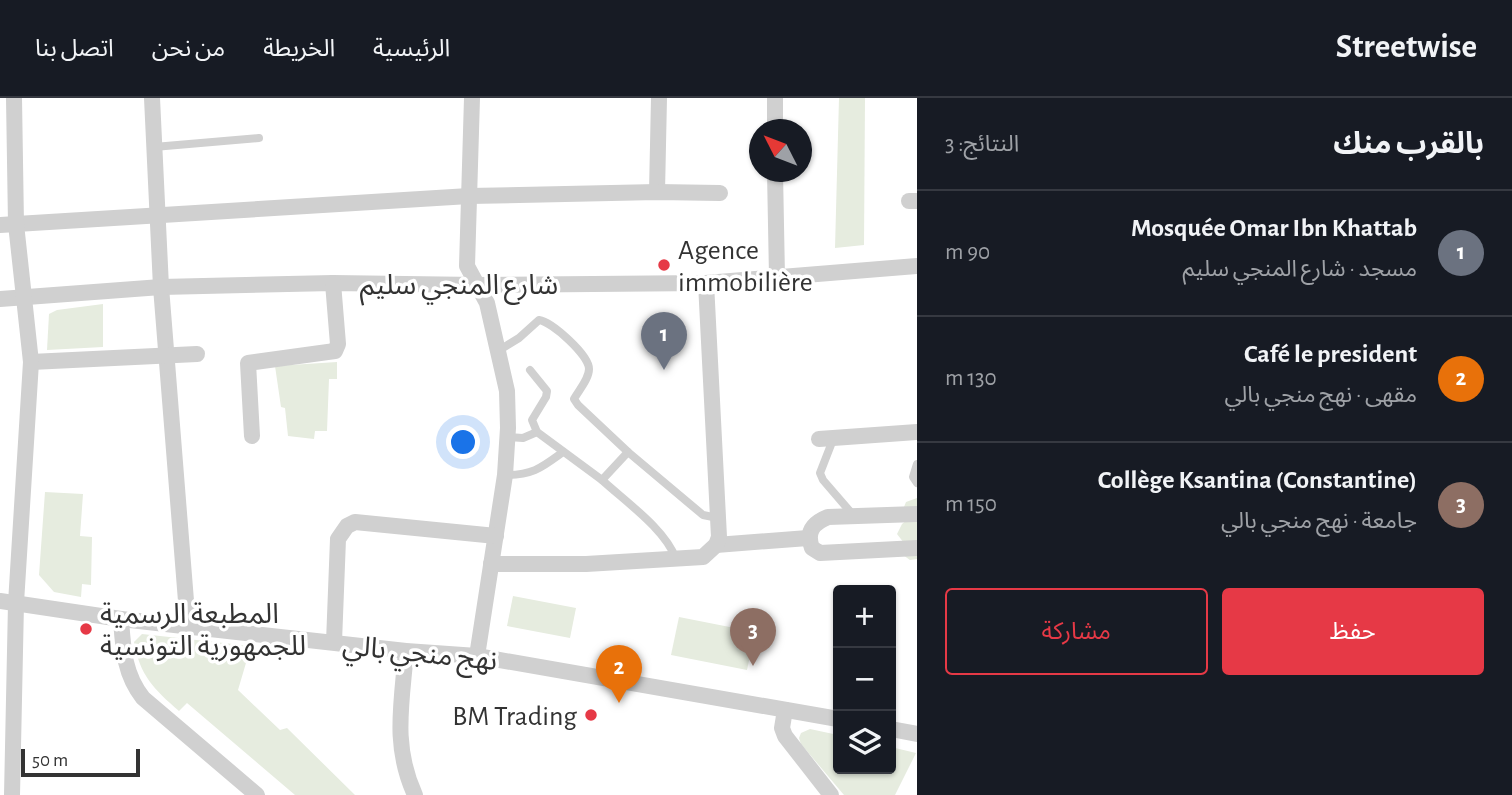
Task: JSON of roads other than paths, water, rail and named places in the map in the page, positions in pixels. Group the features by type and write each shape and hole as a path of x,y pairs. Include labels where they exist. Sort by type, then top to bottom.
{"street":[{"path":"12,795 6,751 8,602 31,362 24,297 8,224 14,98"},
{"path":"152,98 161,287 188,626"},
{"path":"472,98 467,267 487,303 507,391 508,437 505,475 477,656"},
{"path":"657,191 659,98"},
{"path":"775,98 775,119"},
{"path":"775,182 777,277"},
{"path":"8,224 469,196 657,191 720,193"},
{"name":"شارع المنجي سليم","path":"0,299 161,287 333,283 706,283 917,266"},
{"path":"252,436 247,362 335,351 338,344 333,283"},
{"path":"491,564 586,564 703,557 716,545 719,537 706,283"},
{"path":"31,362 197,354"},
{"path":"826,438 917,432"},
{"path":"917,514 828,517 819,521 808,538 812,548 820,553 917,548"},
{"path":"334,642 338,539 347,526 355,523 496,536"},
{"path":"716,545 808,538"},
{"name":"نهج منجي بالي","path":"8,602 121,619 477,656 833,718"},
{"path":"121,619 124,657 135,688 143,698 257,795"},
{"path":"406,650 400,750 406,776 415,795"},
{"path":"785,710 782,727 785,736 831,795"},
{"path":"896,730 917,734"}],"lane":[{"path":"155,147 259,138"},
{"path":"498,351 519,338 539,320 554,328 584,355 590,366 589,374 574,399 578,405 628,452 703,515 718,518"},
{"path":"530,370 547,391 532,420 537,432 602,480 661,534 671,545 676,558"},
{"path":"508,437 523,438 537,432"},
{"path":"826,438 820,473 853,516"},
{"path":"505,475 526,475 541,469 563,452"},
{"path":"602,480 628,452"},
{"path":"917,464 913,477 917,483"}],"place":[{"name":"Agence immobilière","path":"664,265"},
{"name":"Mosquée Omar Ibn Khattab","path":"664,370"},
{"name":"المطبعة الرسمية للجمهورية التونسية","path":"86,629"},
{"name":"Collège Ksantina (Constantine)","path":"753,666"},
{"name":"Café le president","path":"619,703"},
{"name":"BM Trading","path":"591,715"}]}
